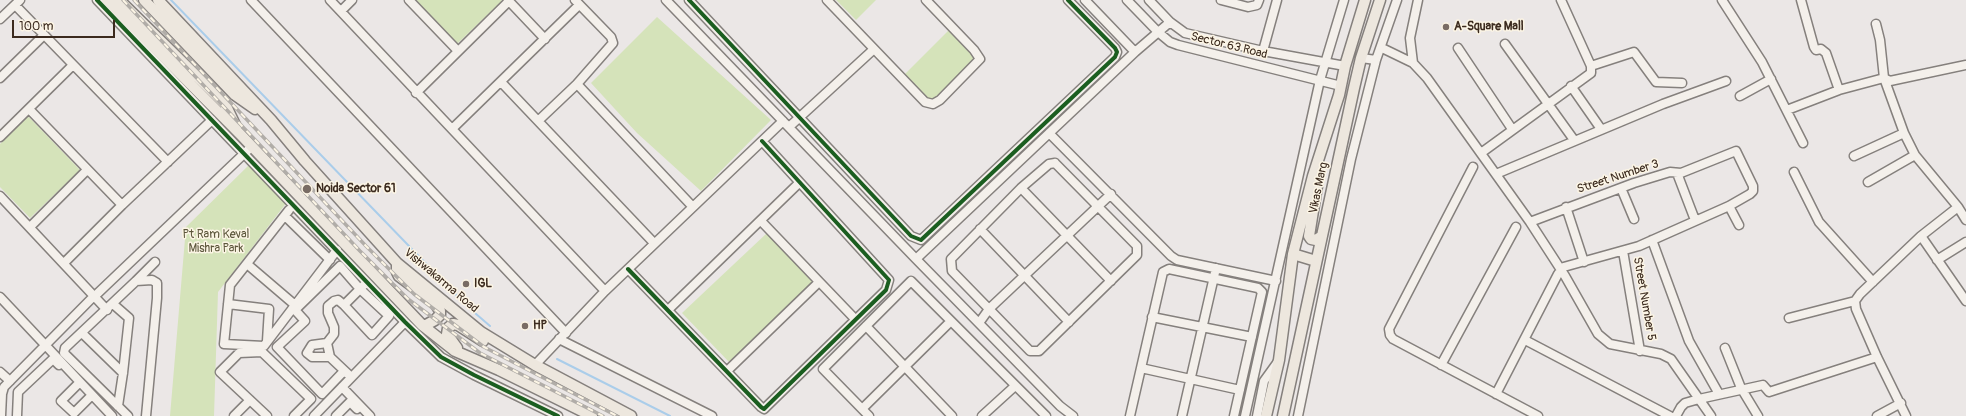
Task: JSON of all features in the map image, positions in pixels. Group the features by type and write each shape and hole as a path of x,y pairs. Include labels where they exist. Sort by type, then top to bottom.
{"main road":[{"path":"107,0 241,135"},
{"path":"119,0 225,104 248,150 366,276 422,325 457,352 499,370 592,416"},
{"path":"144,0 235,95 271,120"},
{"path":"158,0 271,120"},
{"name":"Vikas Marg","path":"1266,416 1279,360 1293,254 1313,176 1341,86 1345,66 1365,0"},
{"name":"Vikas Marg","path":"1283,416 1361,58 1380,0"},
{"name":"Vishwakarma Road","path":"271,120 310,167 397,263 481,332 535,365 631,416"},
{"path":"1313,176 1317,186 1309,236 1314,240 1322,236"},
{"path":"1293,254 1316,261"},
{"path":"397,263 397,272 399,276 435,303 440,311 440,315 435,320 426,325 422,325"},
{"path":"457,352 447,334 448,328 453,324 458,325 483,341 492,339"}],"street":[{"path":"97,0 212,120 248,150 337,250 366,276 405,322 441,357 474,375 558,416"},
{"path":"251,0 566,333"},
{"path":"330,0 416,93 452,128 605,291"},
{"path":"341,11 352,0"},
{"path":"409,0 458,51"},
{"path":"416,93 508,0 545,40"},
{"path":"666,0 916,259 1060,406 1073,416"},
{"path":"689,0 911,236 921,240 1115,56 1117,52 1114,48 1068,0"},
{"path":"827,0 925,102 933,104 940,100 978,62 980,57 926,0"},
{"path":"1085,0 1135,52"},
{"name":"Sector 63 Road","path":"1127,0 1158,32 1170,42 1341,86"},
{"name":"Sector 63 Road","path":"1149,0 1170,22 1185,33 1263,51 1345,66"},
{"path":"1221,0 1248,7 1257,5 1259,0"},
{"path":"1263,51 1277,0"},
{"path":"1246,416 1324,63 1344,0"},
{"path":"1298,416 1351,159 1376,60 1382,48 1397,0"},
{"path":"1413,62 1410,38 1418,0"},
{"path":"1481,153 1547,103 1591,73 1591,66 1561,0"},
{"path":"1722,0 1762,62 1803,143"},
{"path":"1801,0 1814,47 1816,50 1822,49 1826,53 1839,90"},
{"path":"0,19 17,2 44,35 168,162"},
{"path":"452,128 545,40 577,3 613,40 611,46 577,84 538,121"},
{"path":"916,259 1135,52 1170,22"},
{"path":"1876,24 1880,40 1884,78 1904,133 1916,156 1958,207 1966,220"},
{"path":"0,78 44,35"},
{"path":"1505,44 1574,140"},
{"path":"1382,48 1413,62 1427,78 1530,222 1601,338 1610,344 1661,354 1671,359 1711,416"},
{"path":"1458,48 1512,129"},
{"path":"535,365 605,291 692,206 762,141 786,124 800,118 874,49"},
{"path":"1591,66 1634,52 1656,82 1682,83"},
{"path":"1361,58 1376,60"},
{"path":"0,137 73,65"},
{"path":"1787,110 1839,90 1884,78 1890,81 1966,65"},
{"path":"1740,96 1771,79"},
{"path":"1496,174 1601,129 1726,81"},
{"path":"502,82 654,243"},
{"path":"577,84 692,206"},
{"path":"1571,86 1601,129"},
{"path":"29,109 122,205"},
{"path":"64,263 122,205 212,120"},
{"path":"1049,133 1171,256 1177,260 1276,281"},
{"path":"1854,156 1904,133"},
{"path":"628,269 764,409 886,290 889,280 762,141"},
{"path":"1,416 2,394 4,387 44,344 248,150"},
{"name":"Street Number 3","path":"1530,222 1566,207 1621,188 1670,172 1677,173 1736,151 1753,191 1729,206"},
{"path":"1868,182 1916,156"},
{"path":"1055,163 1099,206 1137,246 1137,255 1039,351 1030,351 952,271 951,259 1021,188 1049,164 1055,163"},
{"path":"1474,167 1389,329 1390,335 1393,339 1538,416"},
{"path":"30,227 87,170"},
{"path":"1794,172 1819,222 1873,282"},
{"path":"1677,173 1696,220"},
{"path":"668,310 799,183"},
{"path":"1021,188 1111,281"},
{"path":"1621,188 1634,219"},
{"path":"979,323 989,309 1111,194"},
{"path":"0,196 96,295 110,307 129,318 118,406"},
{"path":"1496,394 1559,271 1623,251 1652,240 1729,206 1739,225"},
{"path":"1566,207 1584,262"},
{"path":"1790,318 1856,301 1873,282 1921,236 1958,207"},
{"path":"330,260 287,213 230,285 224,344 264,346 267,341 330,260 337,250"},
{"path":"761,221 855,319"},
{"path":"1441,365 1516,227"},
{"path":"980,229 1069,322"},
{"path":"1921,236 1966,301"},
{"path":"1652,240 1689,341 1719,394"},
{"path":"1937,260 1966,242"},
{"name":"Street Number 5","path":"1623,251 1640,350"},
{"path":"128,416 64,353 65,348 110,307 155,262"},
{"path":"247,264 295,305"},
{"path":"330,357 312,357 308,353 312,345 327,343 334,334 334,327 328,313 328,306 334,301 338,300 344,305 372,335 389,316 360,289 340,266 295,310 305,321 277,347 322,394 344,371"},
{"path":"1182,416 1216,268"},
{"path":"1130,416 1163,272 1169,269 1213,280 1258,288 1262,292 1234,416"},
{"path":"344,305 360,289 366,276"},
{"path":"136,281 152,280 157,284 146,416"},
{"path":"869,416 823,370 912,281 1046,416"},
{"path":"727,371 819,282"},
{"path":"0,297 85,390 106,416"},
{"path":"1856,301 1856,309 1906,416"},
{"path":"228,304 269,309 267,341"},
{"path":"1152,317 1252,337"},
{"path":"862,409 951,321"},
{"path":"317,415 351,377 405,322"},
{"path":"866,326 952,416"},
{"path":"82,333 123,373"},
{"path":"559,339 712,416"},
{"path":"1525,340 1670,416"},
{"path":"327,343 330,357 351,377"},
{"path":"1725,348 1741,388 1758,416"},
{"path":"267,416 220,372 239,353 262,352 311,399 294,416"},
{"path":"1676,416 1685,403 1741,388 1763,385 1769,392 1877,356"},
{"path":"18,416 18,392 53,359 112,416"},
{"path":"1257,416 1264,381 1279,360"},
{"path":"1141,368 1240,390"},
{"path":"0,372 10,381"},
{"path":"78,384 61,400 74,413 90,397"},
{"path":"1291,384 1304,387"},
{"path":"982,416 1015,386"},
{"path":"342,387 370,416"},
{"path":"234,416 250,400"},
{"path":"336,416 350,402 364,416"},
{"path":"1877,416 1901,403"}],"green space":[{"path":"415,0 501,0 502,1 457,44"},
{"path":"836,0 876,0 856,20"},
{"path":"657,17 771,120 701,191 637,133 591,83"},
{"path":"949,30 977,59 933,103 905,74"},
{"path":"28,116 80,170 30,218 0,187 0,144"},
{"name":"Pt Ram Keval Mishra Park","path":"250,164 287,202 218,292 214,416 170,416 186,227"},
{"path":"767,233 814,282 729,362 682,313"}],"waterway":[{"path":"171,0 468,307 490,326"},
{"path":"557,359 670,416"}],"railway":[{"path":"123,0 360,251 408,299 480,353 603,416"},
{"path":"134,0 366,246 414,294 484,347 617,416"}],"cycle path":[{"path":"97,0 405,322 441,357 474,375 558,416"},
{"path":"689,0 911,236 921,240 1115,57 1117,52 1115,48 1068,0"},
{"path":"628,269 764,409 886,290 889,280 762,141"}],"place":[{"name":"A-Square Mall","path":"1446,27"},
{"name":"Noida Sector 61","path":"307,189"},
{"name":"IGL","path":"466,284"},
{"name":"HP","path":"525,326"}]}
